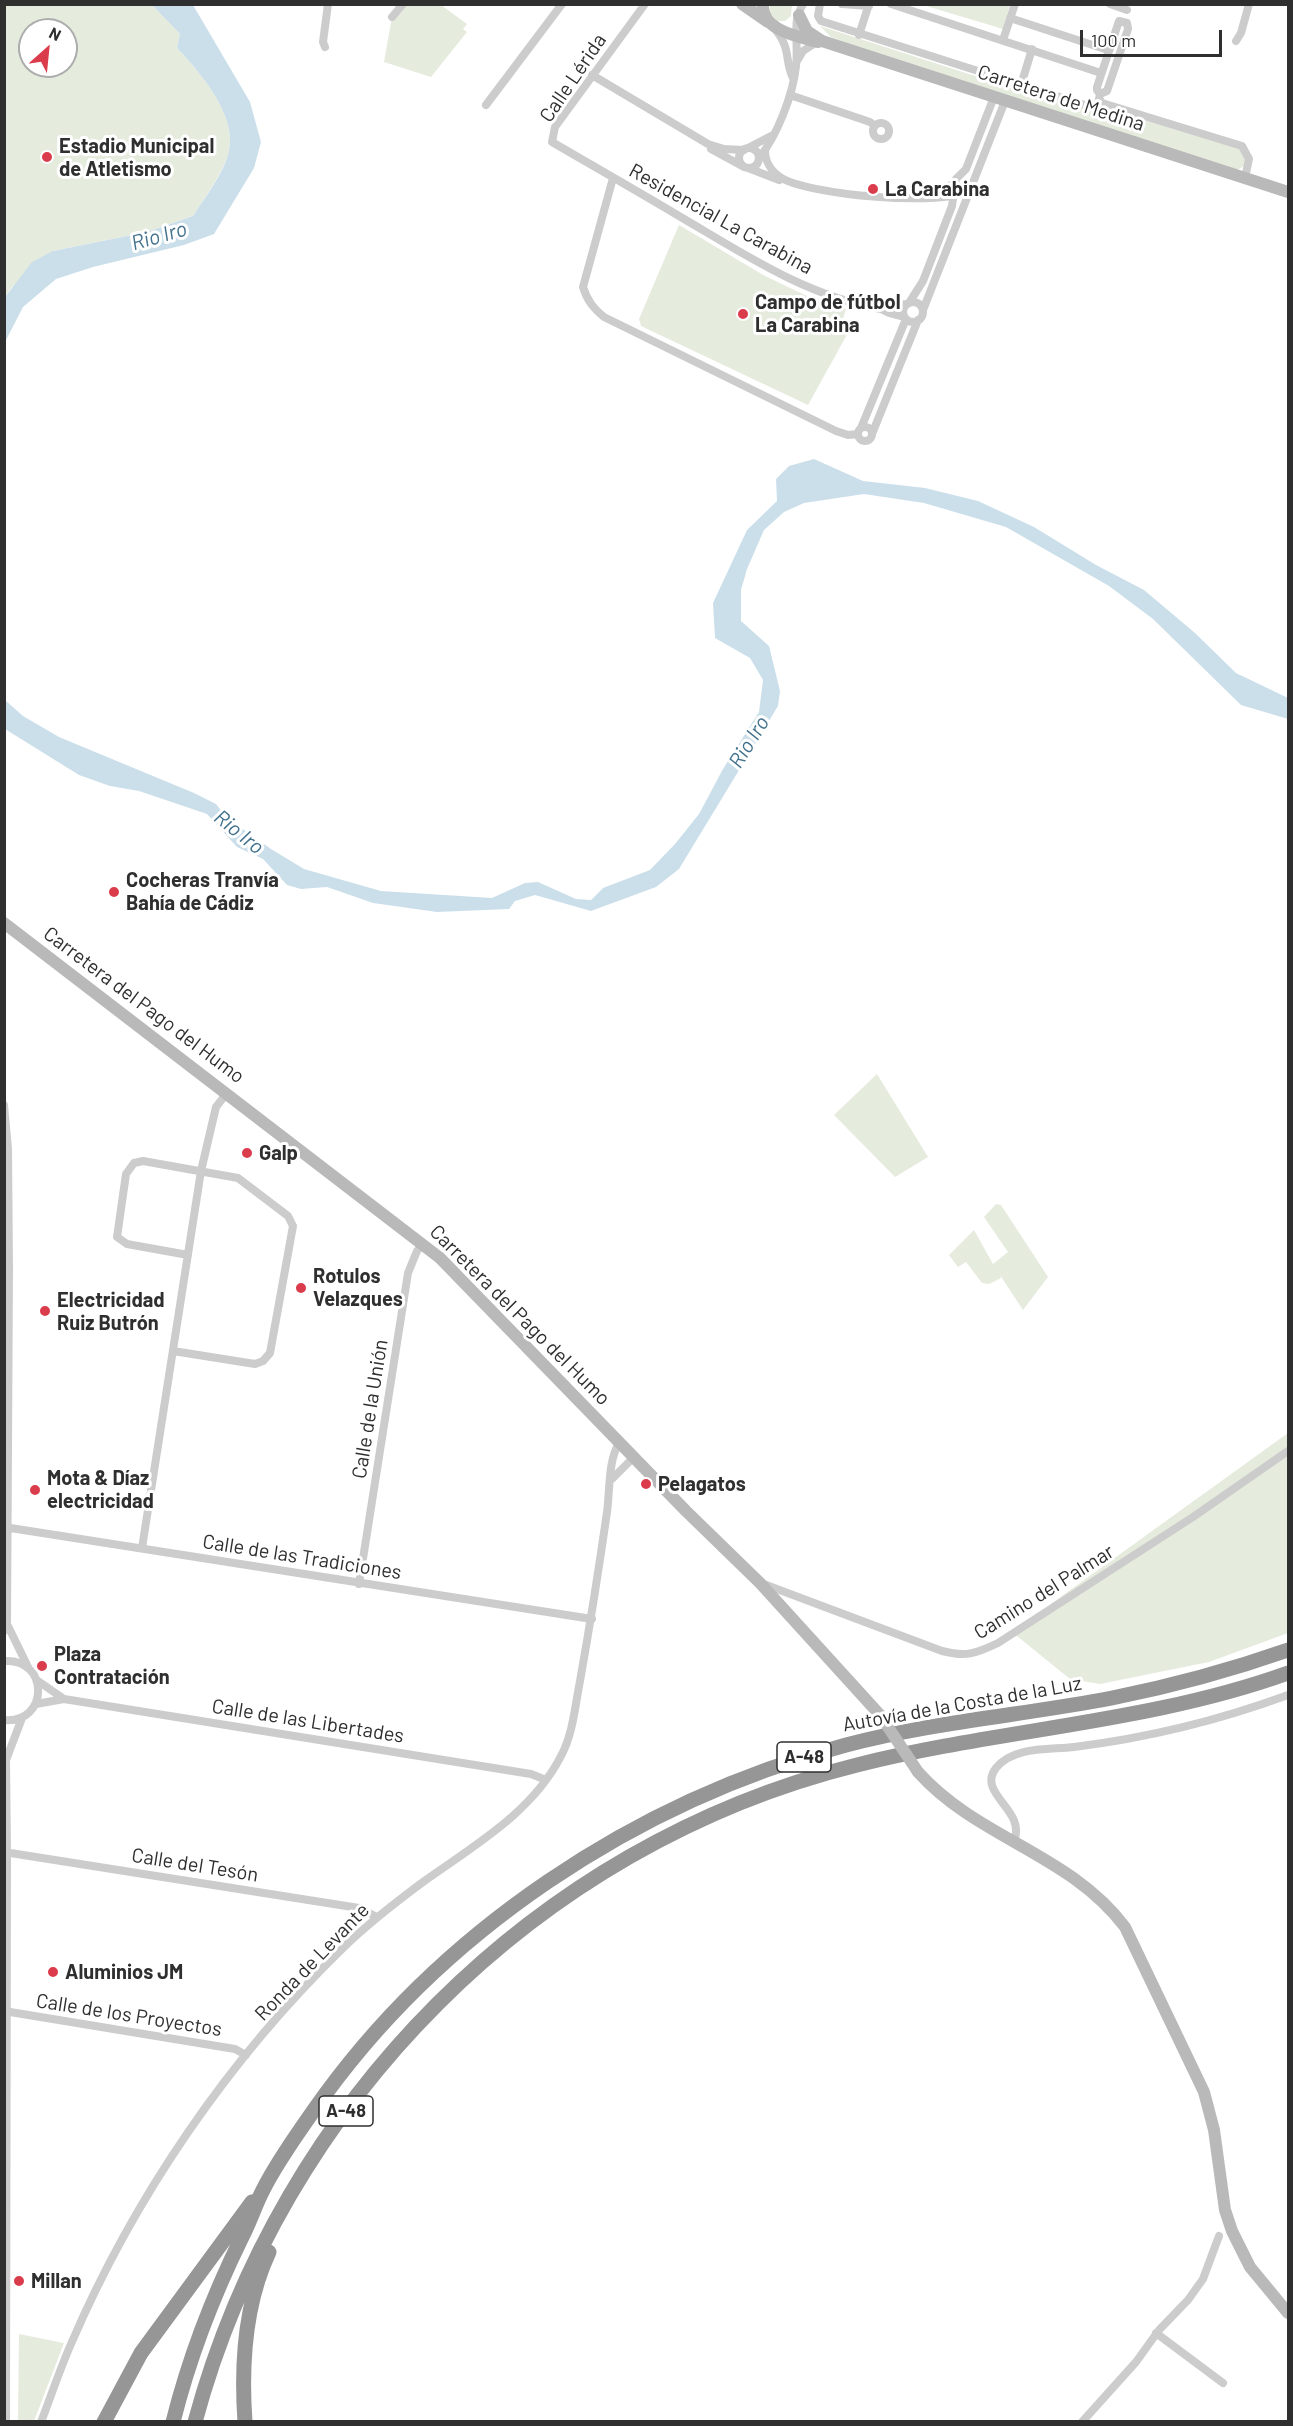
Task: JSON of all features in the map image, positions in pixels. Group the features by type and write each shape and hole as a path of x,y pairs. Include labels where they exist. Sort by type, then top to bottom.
{"highway":[{"name":"Autovía de la Costa de la Luz","path":"173,2421 212,2303 263,2191 330,2088 363,2047 411,1995 458,1952 518,1904 581,1859 673,1808 763,1770 838,1747 885,1736 1111,1698 1177,1684 1252,1663 1288,1650"},
{"name":"Autovía de la Costa de la Luz","path":"195,2421 210,2372 242,2287 263,2243 298,2182 352,2102 394,2050 450,1989 537,1916 594,1876 643,1848 733,1804 816,1775 897,1755 1114,1719 1185,1704 1288,1672"},
{"path":"104,2421 141,2353 205,2268 247,2207 263,2191"},
{"path":"244,2421 244,2372 248,2328 263,2264 277,2234 277,2220"}],"street":[{"path":"325,47 323,42 328,4"},
{"path":"392,17 404,4"},
{"path":"486,105 562,4"},
{"name":"Calle Lérida","path":"552,142 555,127 645,4"},
{"path":"742,4 772,25 786,27 800,11"},
{"path":"763,4 764,15 785,44 789,71 793,78"},
{"path":"820,4 818,16 821,21 1089,106 1107,91 1128,29 1127,23 1123,21"},
{"path":"842,4 869,5 859,34"},
{"path":"891,4 1101,73"},
{"path":"1003,40 1015,4"},
{"path":"1110,4 1128,7 1123,21 1116,24 1096,89 1100,98 1242,146 1249,159 1245,178"},
{"path":"1236,41 1241,33 1249,4"},
{"path":"797,62 796,35 800,11"},
{"path":"746,167 754,167 765,150 790,95 797,62 803,51 819,42 807,31 800,11"},
{"path":"1010,18 1108,50"},
{"name":"Carretera de Medina","path":"772,25 796,35 1288,192"},
{"path":"1021,85 1032,49"},
{"path":"592,75 708,144 724,149 754,150 759,158"},
{"path":"790,95 870,122 875,126"},
{"path":"1000,99 922,316 918,320 871,439 864,441 860,431 905,318 903,312 923,280 955,196 956,181 966,169 1000,99"},
{"path":"746,167 740,158 746,149 771,136"},
{"name":"Residencial La Carabina","path":"552,142 797,283 837,298 881,309 905,318"},
{"path":"708,144 710,149 746,167 781,181 789,181"},
{"path":"765,150 767,162 774,172 789,181 807,187 874,197 955,196 969,188"},
{"path":"935,196 956,181 968,176 969,188"},
{"path":"613,178 583,287 594,309 604,317 836,431 848,435 860,431"},
{"path":"956,181 959,192 969,188"},
{"path":"935,196 944,206 947,218"},
{"path":"908,303 918,303 923,310"},
{"name":"Residencial La Carabina","path":"881,309 908,303"},
{"path":"905,318 912,322 918,320"},
{"name":"Carretera del Pago del Humo","path":"4,923 423,1244 454,1271 616,1448 760,1583 880,1715 918,1773 948,1801 1014,1841"},
{"path":"142,1548 201,1171 216,1107 227,1093"},
{"path":"4,1105 8,1157 6,1628"},
{"path":"173,1351 255,1364 263,1361 270,1353 294,1231 288,1216 244,1182 230,1176 139,1161 128,1169 117,1237 127,1245 188,1255"},
{"name":"Calle de la Unión","path":"359,1584 408,1274 417,1251 423,1244"},
{"name":"Ronda de Levante","path":"41,2421 70,2344 137,2214 168,2163 246,2055 343,1948 377,1917 468,1851 536,1795 562,1755 570,1732 592,1619 616,1448"},
{"name":"Camino del Palmar","path":"760,1583 942,1651 965,1655 974,1653 998,1643 1138,1553 1288,1451"},
{"path":"612,1479 629,1461"},
{"name":"Calle de las Tradiciones","path":"6,1527 592,1619"},
{"name":"Calle de las Libertades","path":"6,1628 28,1668 38,1681 64,1699"},
{"path":"4,1661 22,1663 28,1668"},
{"path":"6,2421 5,1757 22,1718 36,1704 38,1681"},
{"path":"1288,1695 1194,1725 1075,1747 1027,1751 1010,1757 996,1768 992,1779 993,1792 1014,1816 1017,1835 1014,1841 1079,1880 1108,1907 1125,1928 1204,2092 1214,2130 1225,2210 1232,2231 1250,2267 1288,2313"},
{"name":"Calle de las Libertades","path":"36,1704 64,1699 531,1774 546,1780"},
{"path":"4,1720 22,1718"},
{"name":"Calle del Tesón","path":"6,1852 359,1908 377,1917"},
{"name":"Calle de los Proyectos","path":"5,2011 235,2049 246,2055"},
{"path":"1082,2421 1136,2362 1156,2333 1188,2300 1203,2279 1220,2236"},
{"path":"1156,2333 1223,2383"}],"shaded area":[{"path":"792,4 791,16 785,21 777,21 769,12 770,5"},
{"path":"4,5 152,5 180,34 177,48 207,83 223,112 230,141 228,155 221,171 193,216 147,232 53,251 12,287 5,297"},
{"path":"401,5 441,5 467,24 463,29 467,32 431,77 384,62 392,17"},
{"path":"923,5 1010,5 1003,29"},
{"path":"820,26 1034,95 1102,113 1111,110 1241,149 1246,155 1244,166 1236,171 852,45 831,37"},
{"name":"Campo de fútbol La Carabina","path":"679,225 765,276 807,296 846,309 843,319 854,322 808,405 641,326 639,319"},
{"path":"877,1074 928,1157 895,1177 834,1115"},
{"path":"996,1204 1001,1205 1048,1277 1023,1310 1000,1275 1001,1278 989,1284 982,1283 966,1262 958,1267 949,1255 974,1230 993,1264 1008,1252 984,1217"},
{"path":"1288,1433 1288,1633 1209,1662 1100,1684 1070,1679 1012,1632"},
{"path":"19,2334 64,2343 34,2421 18,2421"}],"water":[{"name":"Rio Iro","path":"152,5 193,5 250,102 261,142 254,168 214,234 184,245 93,267 56,279 23,307 5,342 5,297 32,262 53,251 147,232 193,216 225,163 230,141 223,112 207,83 177,48 180,34"},
{"name":"Rio Iro","path":"814,459 863,481 925,488 978,501 1034,527 1096,565 1144,590 1195,633 1236,673 1288,698 1288,719 1241,705 1153,619 1109,586 1006,527 924,503 864,494 804,503 784,512 764,530 747,569 741,590 741,621 769,646 780,691 778,706 679,869 656,887 591,911 535,895 515,901 509,909 437,912 373,903 327,887 301,889 287,885 263,859 237,847 207,814 139,791 110,786 79,775 5,729 5,700 23,716 59,737 216,804 227,818 304,869 381,891 492,898 525,883 538,882 576,899 591,900 603,888 650,870 675,844 699,814 723,769 759,712 763,680 750,658 715,638 713,603 747,530 777,501 776,479 789,466"}],"place":[{"name":"Estadio Municipal de Atletismo","path":"47,157"},
{"name":"La Carabina","path":"873,189"},
{"name":"Campo de fútbol La Carabina","path":"743,314"},
{"name":"Cocheras Tranvía Bahía de Cádiz","path":"114,892"},
{"name":"Galp","path":"247,1153"},
{"name":"Rotulos Velazques","path":"301,1288"},
{"name":"Electricidad Ruiz Butrón","path":"45,1311"},
{"name":"Pelagatos","path":"646,1484"},
{"name":"Mota & Díaz electricidad","path":"35,1490"},
{"name":"Plaza Contratación","path":"42,1666"},
{"name":"Aluminios JM","path":"53,1972"},
{"name":"Millan","path":"19,2281"}]}
